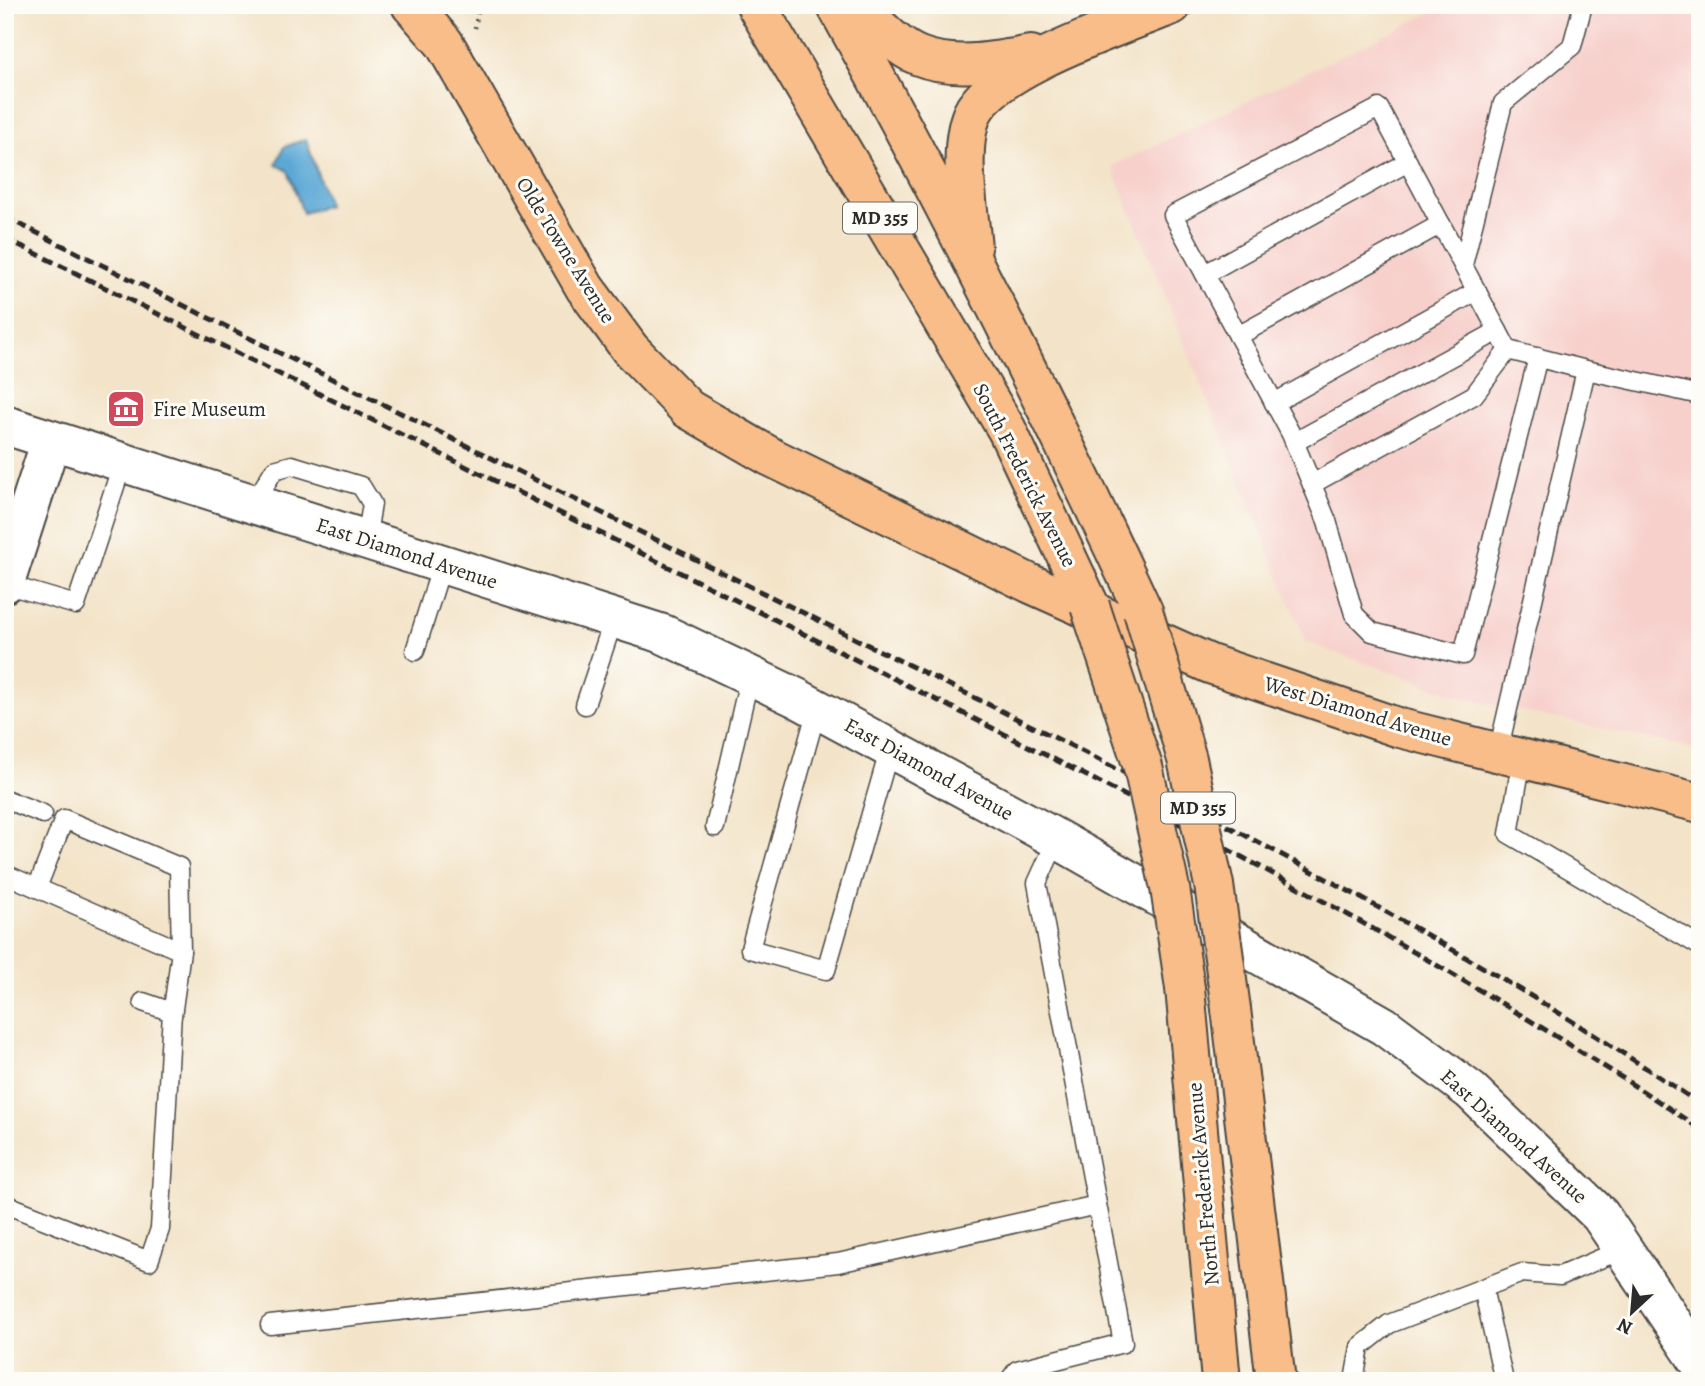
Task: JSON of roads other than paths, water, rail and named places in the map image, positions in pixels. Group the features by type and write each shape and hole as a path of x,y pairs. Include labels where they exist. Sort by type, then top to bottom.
{"main road":[{"name":"Olde Towne Avenue","path":"411,5 444,43 585,288 630,349 688,409 771,457 1029,583"},
{"name":"South Frederick Avenue","path":"757,5 1007,430 1090,606 1143,767 1170,888 1185,988"},
{"name":"MD 355","path":"836,5 899,119 1072,458 1143,611 1187,759 1214,885 1276,1381"},
{"path":"857,5 884,32 918,56 939,61 984,62 1058,52"},
{"path":"973,264 965,155 972,114 997,84 1058,52 1172,5"},
{"name":"West Diamond Avenue","path":"1029,583 1210,664 1400,728 1700,803"},
{"name":"North Frederick Avenue","path":"1185,988 1221,1381"}],"street":[{"name":"East Diamond Avenue","path":"5,425 663,635 817,709 1057,839 1384,1026 1471,1091 1600,1215 1700,1363"},
{"path":"5,583 51,440"}],"lane":[{"path":"1463,265 1503,103 1572,46 1583,5"},
{"path":"1538,357 1463,655 1372,632 1354,614 1327,521 1295,442 1173,215 1379,108 1508,350 1538,357 1586,370 1700,395"},
{"path":"1205,274 1408,162"},
{"path":"1238,336 1441,224"},
{"path":"1275,403 1477,291"},
{"path":"1295,442 1498,331"},
{"path":"1312,484 1474,395 1508,350"},
{"path":"1586,370 1510,755 1509,834 1700,946"},
{"path":"5,583 76,605 123,462"},
{"path":"254,503 274,470 292,465 361,486 372,504 366,540"},
{"path":"415,651 442,565"},
{"path":"585,705 614,618"},
{"path":"715,827 750,675"},
{"path":"817,709 750,949 826,970 890,748"},
{"path":"5,799 43,814"},
{"path":"5,1205 149,1261 160,1229 172,1016 181,951 179,867 64,819 37,888"},
{"path":"1009,1381 1017,1370 1123,1343 1037,883 1057,839"},
{"path":"5,874 181,951"},
{"path":"143,1002 172,1012 172,1016"},
{"path":"270,1325 838,1263 1097,1205"},
{"path":"1358,1381 1355,1375 1360,1347 1389,1324 1522,1273 1560,1276 1623,1249"},
{"path":"1483,1288 1504,1381"}],"water":[{"path":"306,139 328,205 303,213 288,171 276,164 284,147"}],"railway":[{"path":"5,217 1181,802 1393,916 1497,976 1700,1104"},
{"path":"5,238 929,696 1154,811 1266,870 1486,994 1700,1129"}],"place":[{"name":"Fire Museum","path":"126,409"}]}
